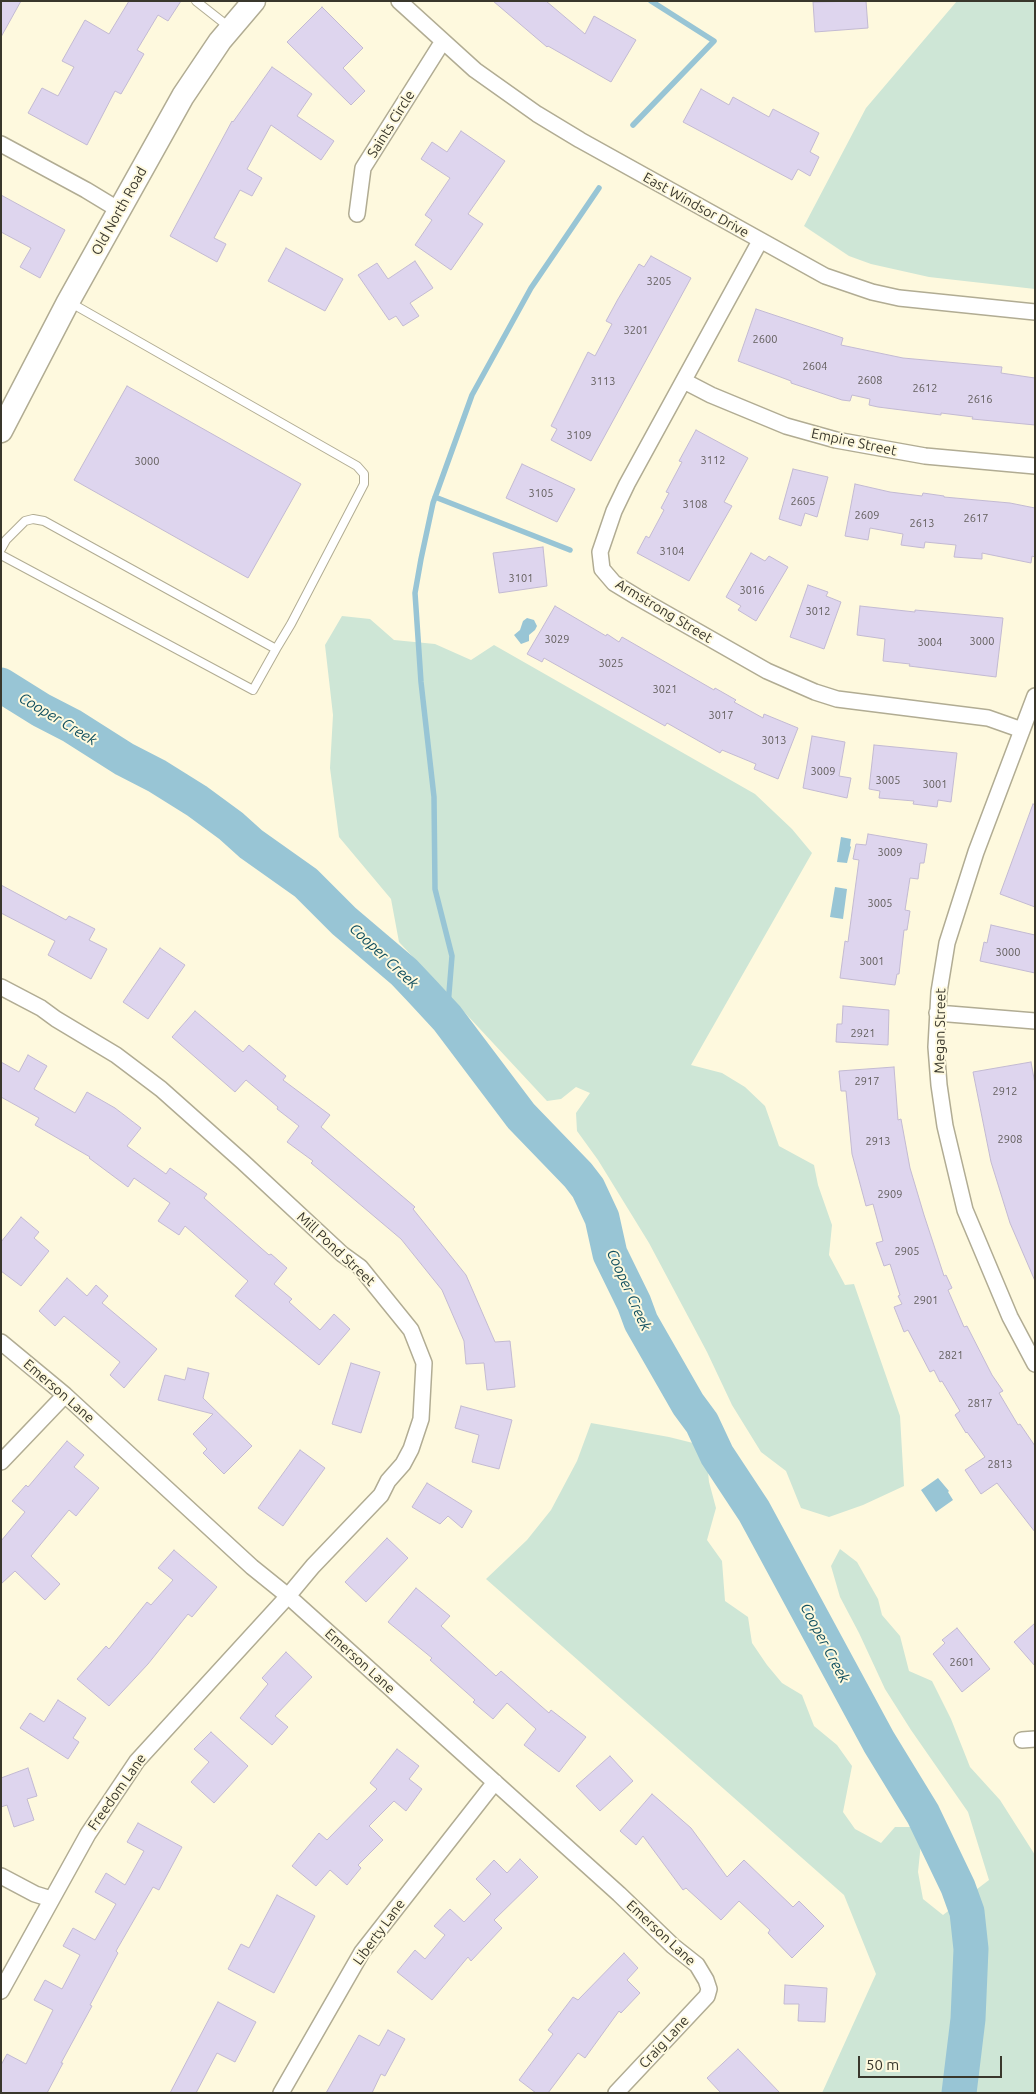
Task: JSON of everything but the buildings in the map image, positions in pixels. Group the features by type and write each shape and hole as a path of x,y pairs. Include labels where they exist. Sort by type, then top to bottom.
{"street":[{"name":"Old North Road","path":"1,431 68,302 182,96 230,28 254,1"},
{"name":"East Windsor Drive","path":"399,1 475,70 538,114 580,140 825,276 872,292 899,298 949,305 1035,312"},
{"name":"Saints Circle","path":"357,214 363,168 443,41"},
{"path":"1,144 119,210"},
{"name":"Armstrong Street","path":"760,241 627,484 614,511 600,552 602,569 614,583 767,671 815,692 846,700 988,718 1022,730"},
{"name":"Empire Street","path":"684,381 711,395 786,426 836,440 925,456 1035,466"},
{"name":"Megan Street","path":"1035,696 958,902 947,943 937,1013 936,1047 939,1085 947,1135 965,1210 1010,1318 1035,1364"},
{"name":"Mill Pond Street","path":"1,987 41,1008 56,1020 116,1055 161,1089 342,1254 360,1267 411,1330 424,1363 421,1419 411,1449 404,1464 388,1480 381,1495 313,1566 288,1596"},
{"path":"937,1013 1035,1021"},
{"name":"Emerson Lane","path":"1,1342 65,1395 252,1567 288,1596 619,1894 672,1946 697,1965 709,1989"},
{"path":"1,1462 65,1395"},
{"name":"Freedom Lane","path":"1,1990 88,1834 137,1761 288,1596"},
{"name":"Liberty Lane","path":"281,2093 362,1952 495,1782"},
{"path":"1,1876 35,1894 51,1899"},
{"name":"Craig Lane","path":"616,2093 707,1996 709,1989"}],"lane":[{"path":"196,1 230,28"},
{"path":"1,555 253,690 291,624 364,484 364,474 357,466 68,302"},
{"path":"1,549 6,540 25,521 33,519 44,521 276,649"}],"green space":[{"path":"957,1 1035,1 1035,289 929,277 871,264 849,256 804,226 866,108"},
{"path":"342,616 370,619 394,640 435,644 471,660 494,645 755,794 792,829 812,853 691,1065 722,1073 745,1087 765,1106 779,1146 814,1165 818,1185 832,1225 829,1255 845,1285 854,1284 900,1416 904,1486 863,1505 829,1517 801,1508 786,1471 761,1452 732,1405 707,1352 649,1243 598,1160 577,1131 576,1113 590,1093 576,1087 561,1099 547,1101 399,942 391,899 339,837 330,768 333,715 325,645"},
{"path":"591,1423 693,1443 707,1461 709,1482 716,1508 707,1540 722,1561 725,1601 748,1617 752,1643 767,1665 782,1683 802,1695 814,1726 837,1745 852,1766 843,1812 855,1829 881,1843 895,1827 911,1827 921,1843 918,1872 923,1899 943,1915 989,1880 968,1812 885,1689 840,1597 831,1566 840,1549 857,1562 878,1599 882,1615 900,1636 909,1671 932,1681 951,1719 970,1767 1000,1800 1035,1855 1035,2093 822,2093 876,1974 844,1895 486,1579 527,1540 551,1510 577,1461"}],"water":[{"path":"527,618 534,620 537,626 529,635 529,641 521,644 514,635 520,630 523,621"},
{"path":"841,837 851,839 847,863 837,862"},
{"path":"835,887 847,889 843,919 830,917"},
{"path":"938,1478 949,1491 953,1500 936,1512 921,1490"}],"waterway":[{"path":"633,125 714,41 651,1"},
{"path":"447,1018 452,956 435,889 434,797 421,682 415,593 421,559 433,503 472,395 531,288 599,188"},
{"path":"435,497 570,550"},
{"name":"Cooper Creek","path":"1,685 197,801 231,826 251,844 306,883 344,921 404,972 447,1018 521,1116 578,1175 588,1188 602,1218 610,1254 634,1303 641,1322 688,1404 702,1423 717,1455 754,1511 879,1742 923,1814 958,1887 967,1912 971,1949 968,2019 959,2093"}]}
